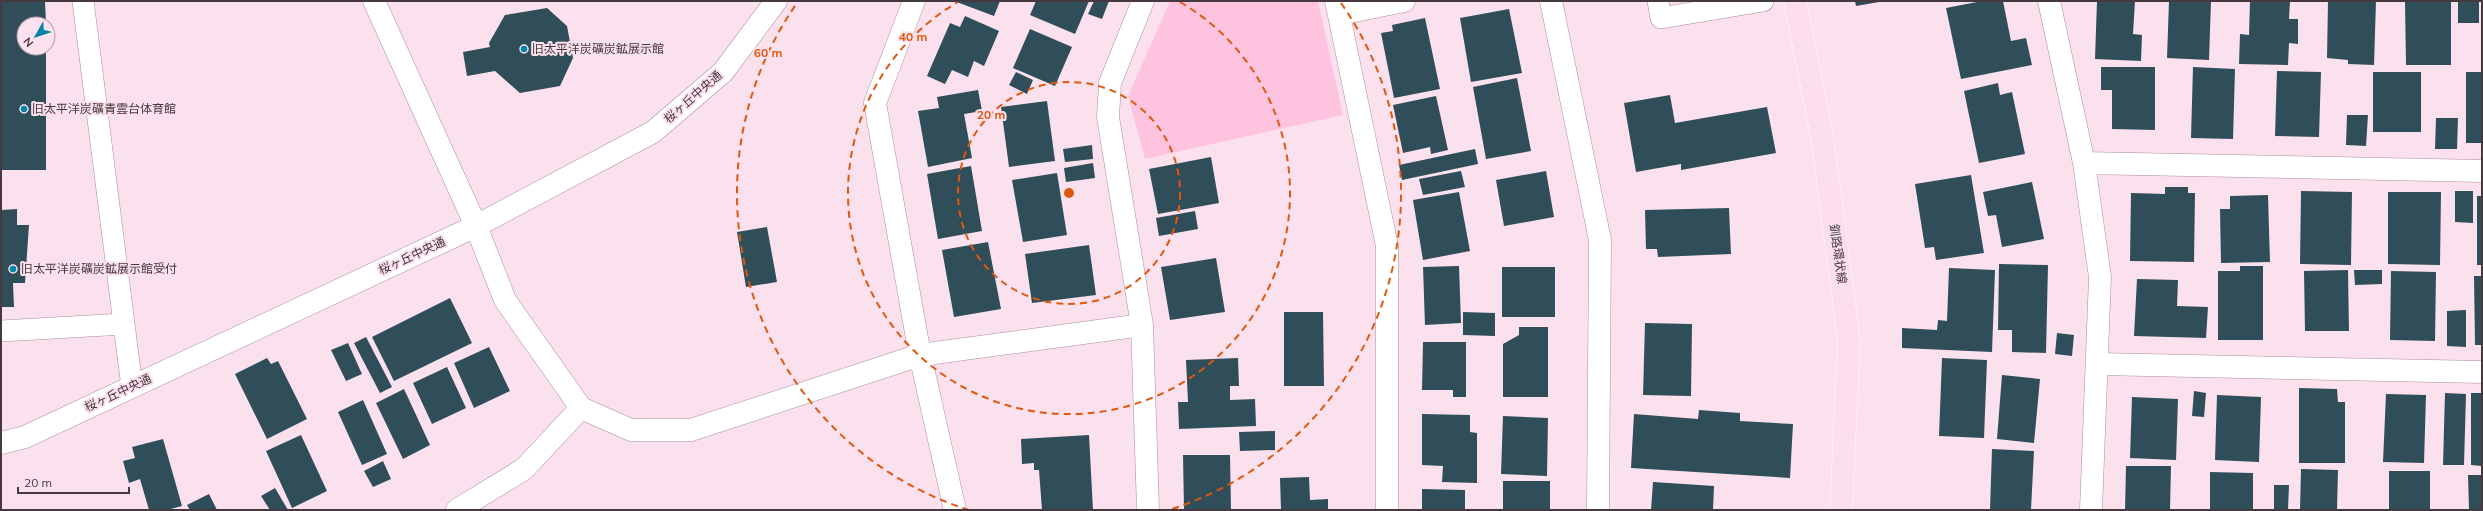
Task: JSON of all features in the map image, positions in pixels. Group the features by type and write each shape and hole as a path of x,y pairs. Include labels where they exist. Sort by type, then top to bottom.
{"main road":[{"name":"釧路環状線","path":"1795,1 1822,136 1849,341 1841,510"}],"street":[{"path":"374,1 476,226 505,300 581,408 631,430 691,430 920,355 1142,325"},
{"name":"桜ヶ丘中央通","path":"1,443 25,437 476,226 653,132 723,72 776,1"},
{"path":"914,1 875,103 920,355 955,510"},
{"path":"1143,1 1110,84 1108,118 1142,325 1148,510"},
{"path":"1387,510 1387,246 1338,7 1404,1"},
{"path":"1551,1 1600,240 1598,510"},
{"path":"2048,1 2084,164 2100,277 2098,364 2091,510"},
{"path":"2084,164 2482,171"},
{"path":"2098,364 2482,372"},
{"path":"457,510 524,469 581,408"}],"lane":[{"path":"83,1 132,387"},
{"path":"1658,1 1661,18 1763,1"},
{"path":"1,331 124,324"}],"shaded area":[{"path":"1170,1 1318,1 1343,115 1145,159 1128,96"}],"building":[{"name":"旧太平洋炭礦青雲台体育館","path":"1,1 45,1 46,16 16,16 16,56 46,56 46,170 1,170"},
{"path":"954,1 1000,1 994,16"},
{"path":"1036,1 1089,1 1075,34 1030,15"},
{"path":"1094,1 1109,1 1102,19 1088,14"},
{"path":"1855,1 1879,1 1879,2 1856,6"},
{"path":"1982,1 2003,1 2011,41 2026,38 2032,65 1961,79 1946,8"},
{"path":"2097,1 2135,1 2133,34 2142,35 2141,61 2095,59"},
{"path":"2169,1 2211,1 2209,60 2167,58"},
{"path":"2250,1 2290,1 2289,19 2298,19 2298,44 2289,43 2288,65 2239,64 2240,34 2249,35"},
{"path":"2328,1 2376,1 2374,65 2348,64 2348,60 2327,58"},
{"path":"2405,1 2451,1 2451,65 2406,65"},
{"path":"2458,1 2479,1 2479,23 2458,23"},
{"name":"旧太平洋炭礦炭鉱展示館","path":"547,8 567,26 573,58 560,86 520,93 495,71 467,76 463,52 490,47 489,43 505,15"},
{"path":"1509,9 1522,73 1471,82 1460,18"},
{"path":"965,16 999,31 984,66 974,61 968,77 952,70 945,84 927,76 950,23 960,27"},
{"path":"1425,18 1440,89 1394,98 1381,33 1393,31 1392,25"},
{"path":"1030,29 1072,47 1055,86 1013,68"},
{"path":"2101,67 2155,67 2155,130 2112,129 2112,90 2101,90"},
{"path":"2193,67 2235,69 2233,139 2191,138"},
{"path":"2277,71 2321,72 2319,137 2275,136"},
{"path":"1016,72 1033,80 1027,94 1009,85"},
{"path":"2373,72 2421,72 2421,132 2373,132"},
{"path":"2466,72 2482,72 2482,143 2466,143"},
{"path":"1517,78 1531,151 1486,159 1473,87"},
{"path":"1998,83 2000,95 2012,92 2025,154 1979,163 1964,91"},
{"path":"978,90 982,111 964,114 972,158 928,167 918,111 939,108 937,97"},
{"path":"1670,95 1675,123 1767,107 1776,153 1681,170 1681,164 1636,172 1624,103"},
{"path":"1436,96 1448,150 1431,154 1430,147 1403,153 1393,105"},
{"path":"1047,101 1055,161 1009,167 1001,107"},
{"path":"2347,115 2368,115 2366,146 2346,145"},
{"path":"2436,118 2458,118 2457,149 2435,149"},
{"path":"1092,145 1093,159 1065,162 1063,149"},
{"path":"1475,149 1478,164 1402,180 1399,165"},
{"path":"1211,157 1219,203 1158,214 1149,169"},
{"path":"1093,163 1095,178 1066,182 1064,168"},
{"path":"971,166 982,231 938,239 927,174"},
{"path":"1461,171 1465,187 1423,195 1419,179"},
{"path":"1546,171 1554,217 1504,226 1496,180"},
{"path":"1057,173 1067,235 1023,242 1012,180"},
{"path":"1971,175 1984,253 1936,260 1934,247 1925,248 1915,184"},
{"path":"2032,182 2044,239 2002,247 1996,215 1988,216 1983,192"},
{"path":"2165,187 2188,187 2188,193 2195,193 2194,262 2130,261 2131,193 2165,194"},
{"path":"2301,191 2352,192 2351,265 2300,264"},
{"path":"2455,191 2473,191 2473,223 2455,222"},
{"path":"1459,192 1470,251 1423,260 1413,200"},
{"path":"2388,192 2441,192 2440,265 2388,264"},
{"path":"2268,195 2270,262 2221,263 2220,209 2230,209 2230,196"},
{"path":"2477,196 2482,196 2482,265 2477,265"},
{"path":"1729,208 1731,254 1658,257 1657,249 1646,249 1645,210"},
{"name":"旧太平洋炭礦炭鉱展示館受付","path":"17,209 17,225 29,225 25,283 13,283 14,307 1,307 1,210"},
{"path":"1195,211 1198,229 1159,236 1156,218"},
{"path":"767,227 777,282 746,287 737,232"},
{"path":"988,242 1001,309 954,317 942,250"},
{"path":"1089,245 1096,295 1032,303 1025,254"},
{"path":"1216,258 1225,312 1170,320 1161,267"},
{"path":"1999,264 2048,265 2046,353 2012,352 2012,330 1998,330"},
{"path":"1459,266 1461,323 1425,325 1423,267"},
{"path":"2240,266 2263,266 2263,340 2218,340 2218,271 2240,271"},
{"path":"1502,267 1555,267 1555,317 1502,317"},
{"path":"1949,268 1995,270 1992,352 1902,348 1902,328 1937,330 1938,320 1947,321"},
{"path":"2348,270 2349,331 2305,331 2304,271"},
{"path":"2354,270 2382,270 2382,284 2355,285"},
{"path":"2391,271 2436,272 2435,341 2390,340"},
{"path":"2474,276 2482,276 2482,345 2475,345"},
{"path":"2137,279 2178,280 2177,306 2208,307 2206,338 2134,336"},
{"path":"450,298 472,343 394,381 372,337"},
{"path":"2466,310 2466,347 2447,346 2447,311"},
{"path":"1284,312 1323,312 1324,386 1284,386"},
{"path":"1463,312 1495,313 1495,336 1463,335"},
{"path":"1645,323 1692,324 1691,396 1643,395"},
{"path":"1519,327 1548,327 1548,397 1503,397 1503,344 1519,335"},
{"path":"2057,333 2074,335 2072,356 2055,354"},
{"path":"366,337 392,387 380,393 354,343"},
{"path":"1423,342 1466,342 1466,397 1453,397 1453,390 1422,390"},
{"path":"348,343 362,374 346,381 331,350"},
{"path":"489,347 510,391 474,408 454,363"},
{"path":"267,358 271,364 278,361 307,419 267,439 235,374"},
{"path":"1238,358 1239,386 1230,386 1230,400 1255,399 1256,426 1179,429 1178,402 1188,402 1186,360"},
{"path":"1942,358 1987,360 1984,438 1939,436"},
{"path":"447,367 466,408 432,424 413,383"},
{"path":"2002,375 2040,379 2034,443 1997,439"},
{"path":"2299,388 2337,389 2338,402 2345,402 2345,463 2299,463"},
{"path":"404,389 430,445 403,459 376,403"},
{"path":"2194,391 2206,393 2204,417 2192,416"},
{"path":"2445,393 2466,394 2464,465 2443,465"},
{"path":"2471,393 2482,393 2482,466 2471,465"},
{"path":"2386,394 2426,395 2424,463 2383,462"},
{"path":"2217,395 2261,397 2259,462 2215,460"},
{"path":"2132,397 2178,399 2176,460 2130,458"},
{"path":"363,400 387,454 362,465 338,412"},
{"path":"1699,410 1740,413 1740,421 1793,424 1790,478 1631,468 1634,414 1698,419"},
{"path":"1422,414 1470,415 1470,432 1477,433 1477,483 1442,482 1443,466 1422,465"},
{"path":"1503,416 1548,418 1547,476 1501,474"},
{"path":"1275,431 1275,450 1240,451 1239,432"},
{"path":"301,435 327,491 292,508 266,451"},
{"path":"1089,435 1093,510 1042,510 1039,470 1034,470 1034,463 1022,464 1021,439"},
{"path":"163,439 182,506 167,510 149,510 140,479 129,483 123,461 135,458 132,447"},
{"path":"1992,449 2034,451 2031,510 1990,510"},
{"path":"1183,455 1230,455 1231,510 1184,510"},
{"path":"383,461 391,479 373,487 364,471"},
{"path":"2126,466 2171,466 2170,510 2125,510"},
{"path":"2301,469 2338,470 2337,510 2300,510"},
{"path":"2389,471 2430,471 2430,510 2389,510"},
{"path":"2210,472 2253,473 2253,510 2210,510"},
{"path":"2468,475 2482,475 2482,510 2469,510"},
{"path":"1309,477 1310,500 1328,499 1328,510 1281,510 1280,478"},
{"path":"1503,481 1550,481 1550,510 1503,510"},
{"path":"1653,482 1714,486 1713,510 1651,510"},
{"path":"2274,485 2289,485 2288,510 2274,509"},
{"path":"275,488 288,510 270,510 261,496"},
{"path":"1422,489 1465,490 1465,510 1422,510"},
{"path":"209,494 217,510 190,510 187,505"}],"place":[{"name":"旧太平洋炭礦炭鉱展示館","path":"524,49"},
{"name":"旧太平洋炭礦青雲台体育館","path":"24,109"},
{"name":"旧太平洋炭礦炭鉱展示館受付","path":"13,269"}]}
